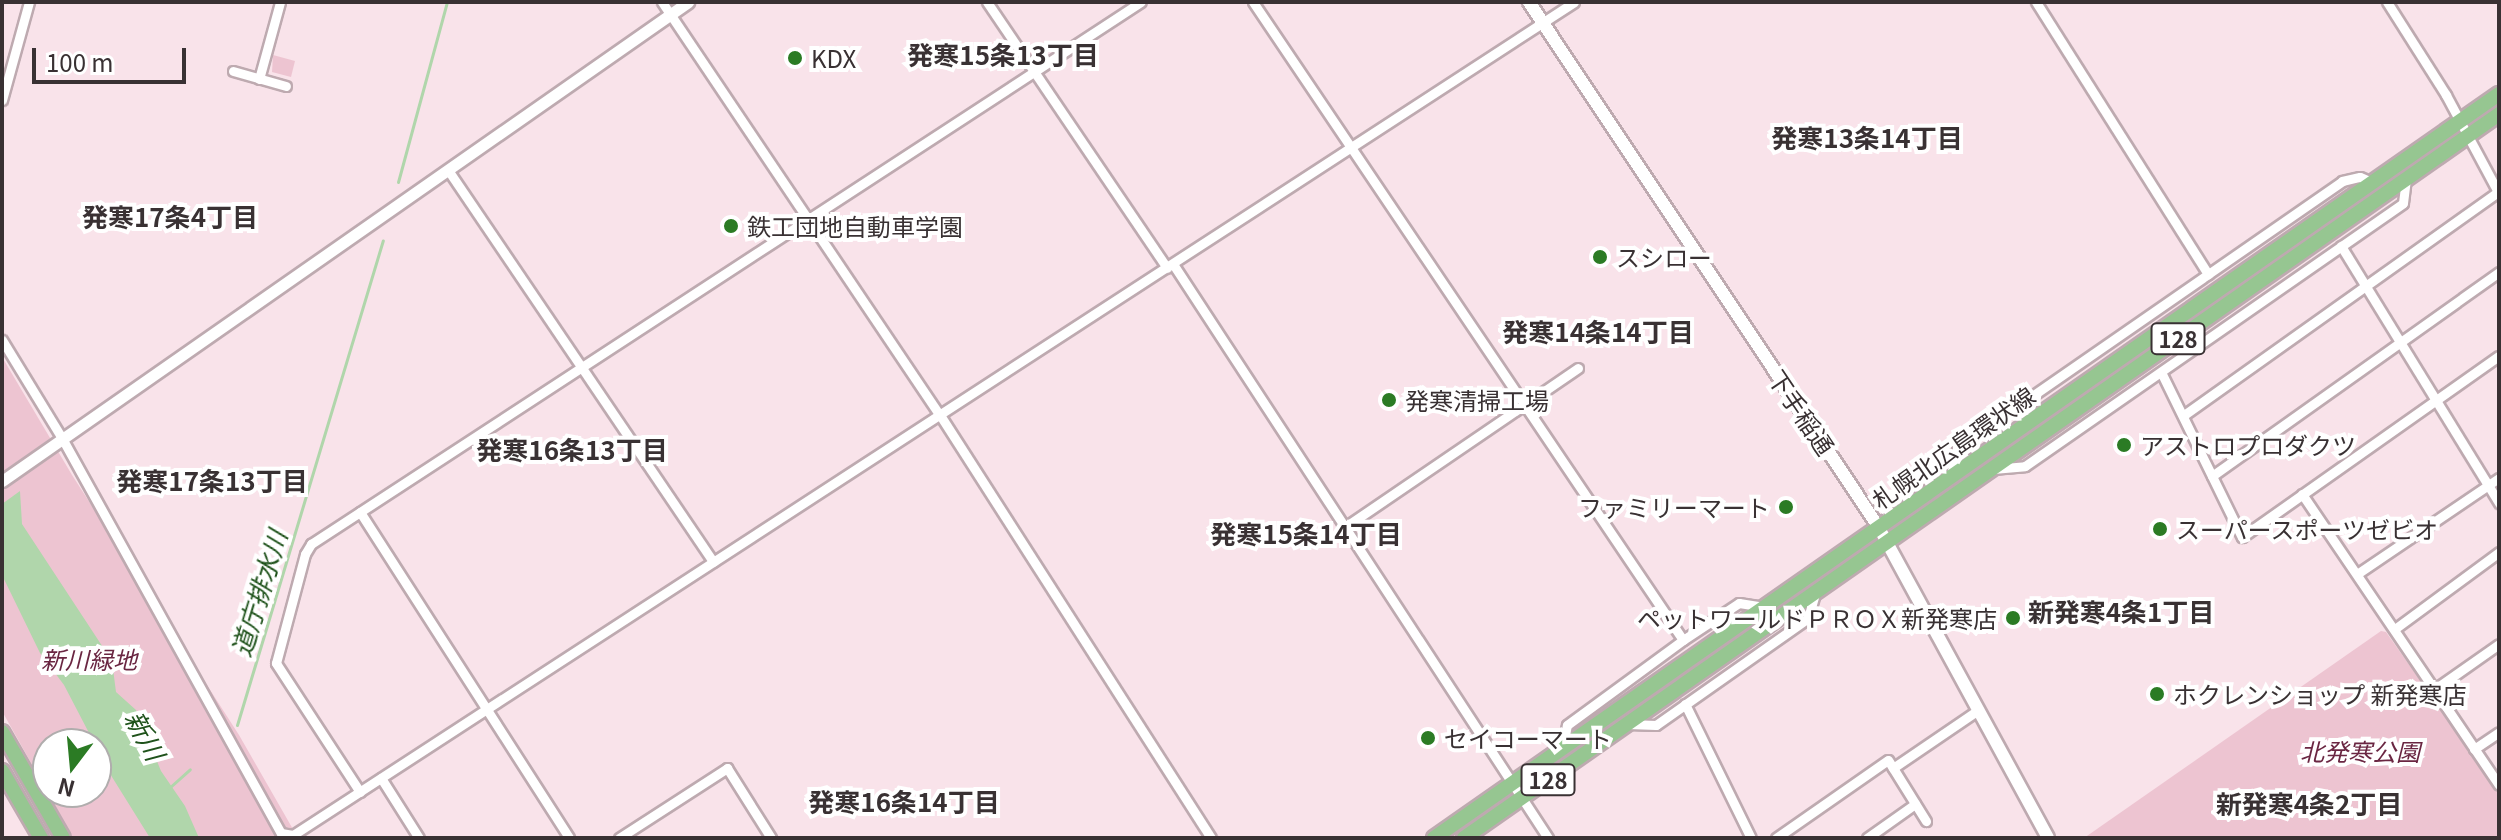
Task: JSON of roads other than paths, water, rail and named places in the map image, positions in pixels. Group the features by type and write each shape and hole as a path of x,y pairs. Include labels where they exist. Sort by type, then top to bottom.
{"main road":[{"name":"下手稲通","path":"1529,2 1878,526 2048,838"},
{"name":"札幌北広島環状線","path":"1434,838 2496,97"},
{"name":"札幌北広島環状線","path":"1466,837 2499,114"},
{"path":"2,732 63,838"},
{"path":"3,776 41,838"}],"street":[{"path":"2,100 29,2"},
{"path":"259,79 280,2"},
{"path":"662,2 940,415 1211,838"},
{"path":"2,481 688,2"},
{"path":"987,2 1170,266 1524,797 1548,838"},
{"path":"360,792 276,663 305,554 311,544 1141,2"},
{"path":"1253,2 1683,640"},
{"path":"2,340 63,440 281,833 293,835 1574,2"},
{"path":"2036,2 2208,274"},
{"path":"2184,415 2498,193 2469,136 2387,2"},
{"path":"233,71 286,86"},
{"path":"2496,97 2499,81"},
{"path":"448,170 713,562"},
{"path":"1951,475 1957,448 2342,181 2360,177 2372,182"},
{"path":"1992,469 2025,466 2403,203 2406,179"},
{"path":"2341,246 2499,503"},
{"path":"2212,476 2499,272"},
{"path":"2161,372 2242,537 2499,356"},
{"path":"1345,527 1578,368"},
{"path":"2357,574 2499,478"},
{"path":"2302,494 2396,628 2499,785"},
{"path":"360,512 489,708 569,838"},
{"path":"2396,628 2499,552"},
{"path":"1628,724 1656,725 1808,618 1815,593"},
{"path":"1563,747 1567,725 1683,640 1739,603 1763,607"},
{"path":"2435,689 2499,644"},
{"path":"1685,704 1751,838"},
{"path":"1893,768 1978,710"},
{"path":"2474,749 2499,732"},
{"path":"1776,838 1888,760 1926,821"},
{"path":"619,838 727,768 771,838"},
{"path":"381,778 419,838"},
{"path":"1867,838 1915,804"}],"water":[{"name":"新川","path":"20,491 22,524 112,661 116,692 136,710 161,771 185,806 199,838 150,838 112,777 112,728 86,728 64,685 40,653 2,575 2,504"}],"waterway":[{"name":"道庁排水川","path":"398,182 447,2"},
{"name":"道庁排水川","path":"237,725 383,240"},
{"name":"道庁排水川","path":"169,788 190,769"}],"place":[{"name":"KDX","path":"795,58"},
{"name":"鉄工団地自動車学園","path":"731,226"},
{"name":"スシロー","path":"1600,257"},
{"name":"発寒清掃工場","path":"1389,400"},
{"name":"アストロプロダクツ","path":"2124,445"},
{"name":"ファミリーマート","path":"1786,507"},
{"name":"スーパースポーツゼビオ","path":"2160,529"},
{"name":"ペットワールドＰＲＯＸ新発寒店","path":"2013,618"},
{"name":"ホクレンショップ 新発寒店","path":"2157,694"},
{"name":"セイコーマート","path":"1428,738"}],"district":[{"name":"発寒15条13丁目","path":"1003,54"},
{"name":"発寒13条14丁目","path":"1867,137"},
{"name":"発寒17条4丁目","path":"170,216"},
{"name":"発寒14条14丁目","path":"1598,331"},
{"name":"発寒16条13丁目","path":"572,449"},
{"name":"発寒17条13丁目","path":"212,480"},
{"name":"発寒15条14丁目","path":"1306,533"},
{"name":"新発寒4条1丁目","path":"2121,611"},
{"name":"発寒16条14丁目","path":"904,801"},
{"name":"新発寒4条2丁目","path":"2309,803"}],"park label":[{"name":"新川緑地","path":"89,659"},
{"name":"北発寒公園","path":"2360,751"}]}
